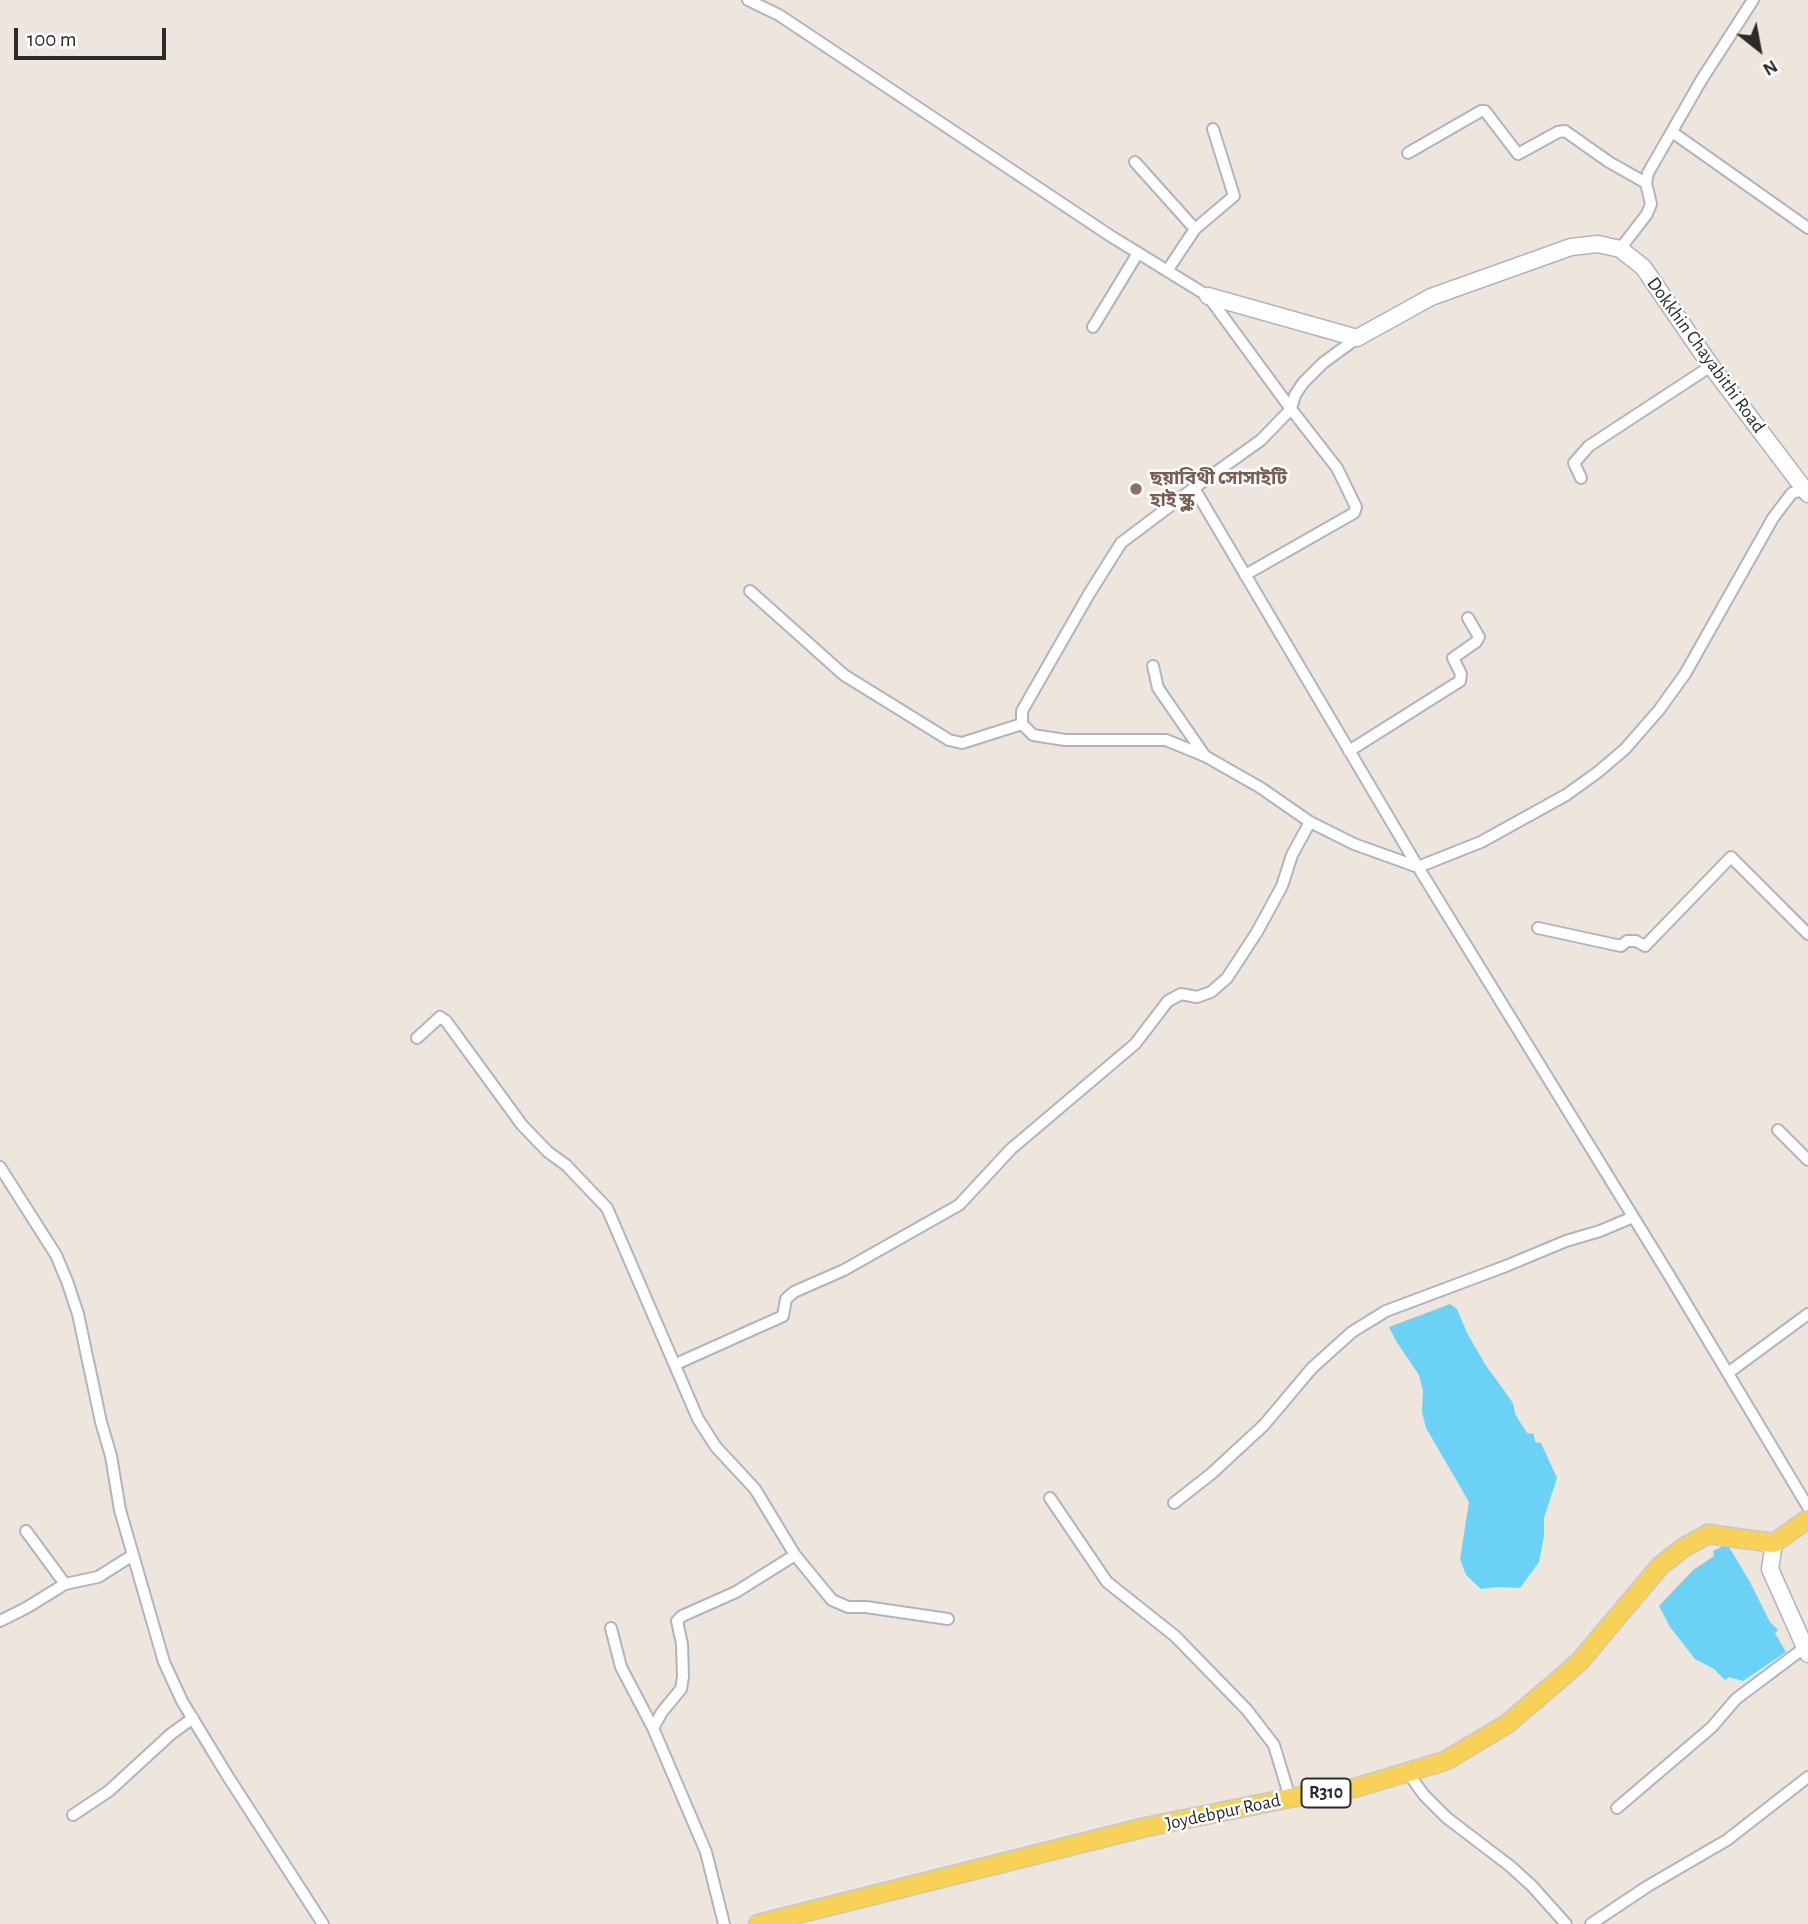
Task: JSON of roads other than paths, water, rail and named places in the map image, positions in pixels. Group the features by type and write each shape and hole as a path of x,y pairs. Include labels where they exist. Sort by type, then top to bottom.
{"main road":[{"path":"1208,296 1357,338 1431,298 1571,247 1598,244 1620,249"},
{"name":"Dokkhin Chayabithi Road","path":"1620,249 1643,267 1711,366 1806,492"},
{"path":"1806,1651 1770,1569 1774,1543 1808,1519"},
{"name":"Joydebpur Road","path":"758,1924 1146,1827 1354,1788 1445,1761 1507,1724 1580,1661 1660,1566 1683,1548 1708,1534 1774,1543"}],"street":[{"path":"748,0 779,15 1138,253 1208,296 1337,468 1356,507 1354,513 1245,575"},
{"path":"1620,249 1647,214 1651,204 1646,183 1648,173 1752,0"},
{"path":"1408,153 1485,111 1518,153 1565,131 1609,162 1646,183"},
{"path":"1167,271 1195,229 1234,196 1213,129"},
{"path":"1672,132 1808,228"},
{"path":"1135,162 1195,229"},
{"path":"1093,327 1138,253"},
{"path":"1357,338 1323,363 1304,383 1295,395 1292,410 1261,440 1121,543 1022,711 1022,724 1033,735 1065,740 1166,740 1205,756 1261,788 1310,822 1354,844 1418,867 1481,842 1566,796 1625,749 1659,710 1685,674 1773,518 1792,493 1806,492"},
{"path":"1581,478 1574,463 1590,446 1711,366"},
{"path":"1194,488 1418,867 1808,1507"},
{"path":"750,591 844,675 949,740 962,743 1022,724"},
{"path":"1349,751 1460,681 1461,674 1453,658 1478,639 1468,618"},
{"path":"1153,666 1158,688 1205,756"},
{"path":"676,1364 783,1316 786,1299 794,1292 844,1270 959,1205 1011,1149 1135,1044 1168,1001 1181,994 1197,997 1211,992 1227,978 1257,932 1282,886 1292,855 1310,822"},
{"path":"1538,929 1621,946 1627,941 1636,941 1647,946 1731,857 1808,934"},
{"path":"417,1038 440,1017 446,1021 522,1125 548,1152 566,1165 607,1208 698,1419 716,1447 755,1489 795,1555 832,1600 848,1608 866,1607 948,1619"},
{"path":"1778,1130 1808,1160"},
{"path":"0,1167 56,1255 78,1314 111,1456 120,1510 164,1662 193,1718 323,1924"},
{"path":"1174,1503 1211,1474 1264,1425 1312,1368 1352,1332 1386,1311 1633,1217"},
{"path":"1728,1373 1808,1314"},
{"path":"1050,1497 1107,1582 1175,1636 1247,1710 1274,1745 1290,1798"},
{"path":"26,1531 65,1584"},
{"path":"0,1620 65,1584 98,1577 133,1555"},
{"path":"653,1728 681,1689 682,1644 677,1621 682,1615 736,1592 795,1555"},
{"path":"611,1628 621,1667 653,1728 706,1852 724,1924"},
{"path":"1617,1808 1712,1727 1736,1699 1806,1651"},
{"path":"73,1815 109,1791 171,1734 193,1718"},
{"path":"1408,1773 1424,1795 1447,1818 1510,1866 1566,1924"},
{"path":"1591,1924 1648,1886 1727,1840 1808,1777"}],"water":[{"path":"1450,1304 1457,1309 1467,1333 1513,1403 1515,1414 1527,1433 1534,1434 1535,1442 1541,1443 1557,1478 1544,1518 1539,1562 1520,1588 1481,1589 1466,1575 1460,1559 1469,1502 1426,1428 1419,1375 1389,1327"},
{"path":"1723,1546 1729,1547 1750,1582 1770,1622 1778,1630 1775,1633 1786,1652 1743,1681 1729,1677 1725,1680 1714,1669 1695,1659 1670,1627 1659,1606 1693,1570 1714,1556 1713,1551"}],"place":[{"name":"ছয়াবিথী সোসাইটি হাই স্কুল","path":"1136,489"}]}
